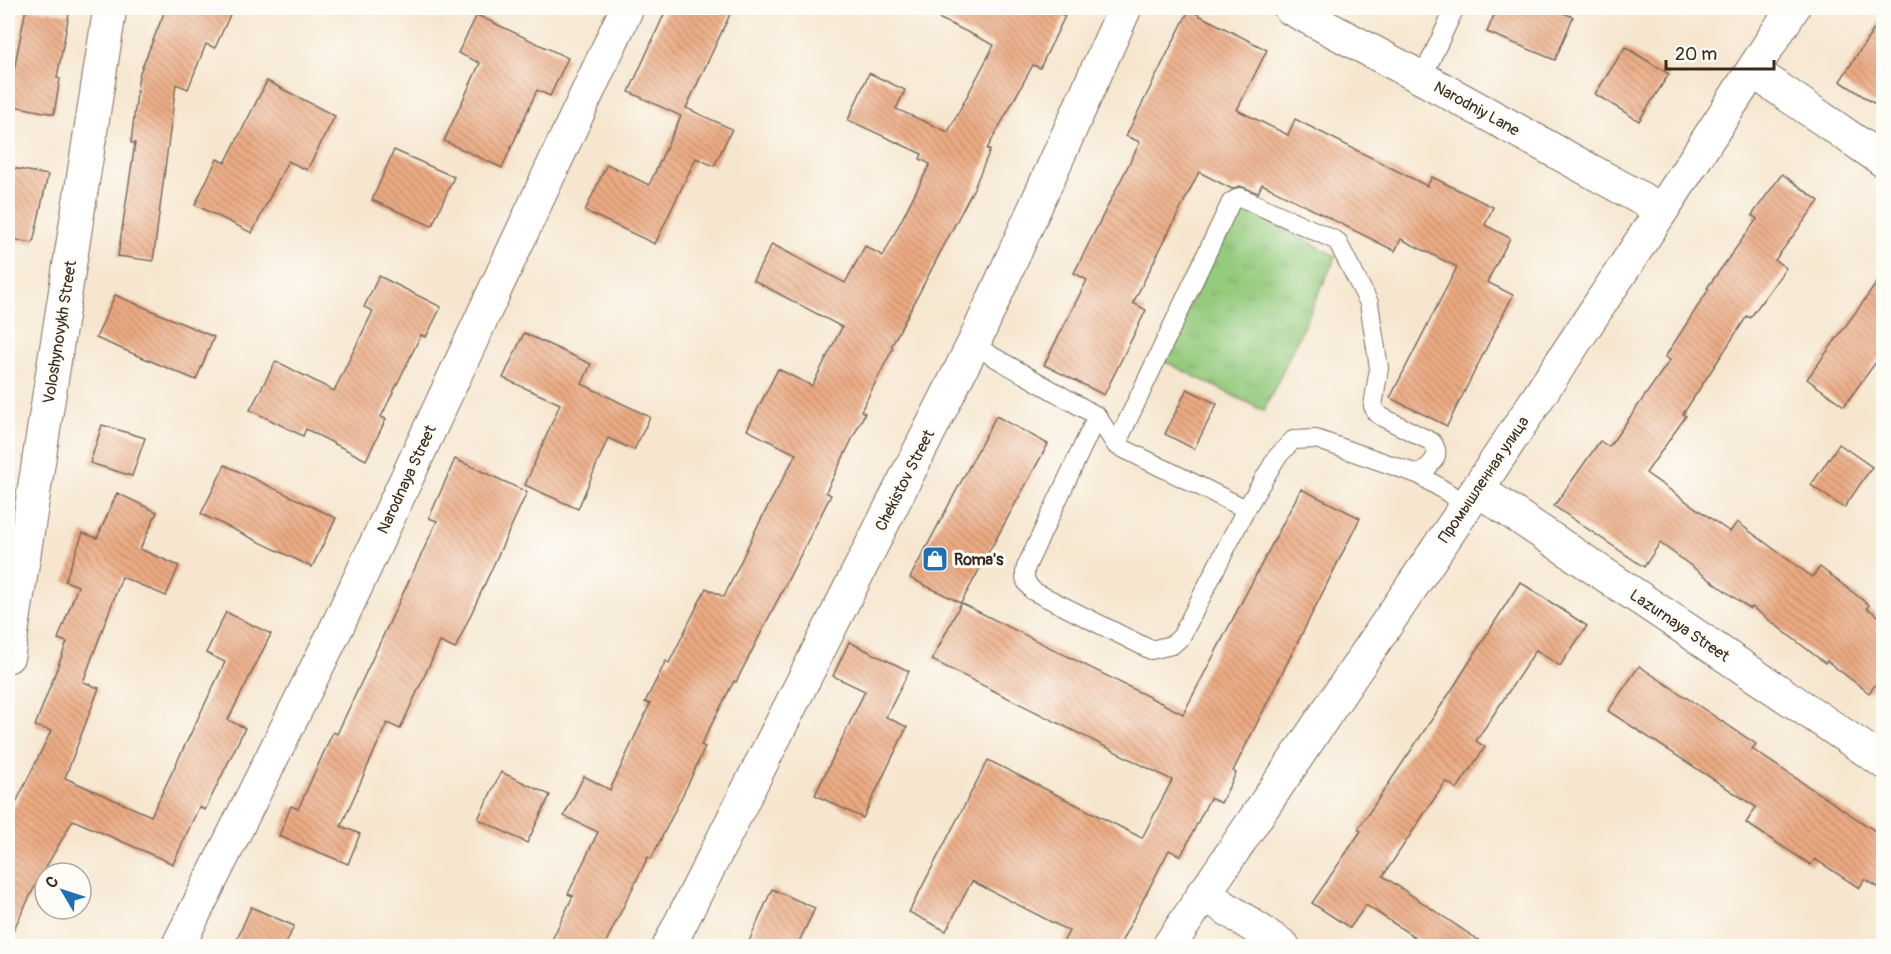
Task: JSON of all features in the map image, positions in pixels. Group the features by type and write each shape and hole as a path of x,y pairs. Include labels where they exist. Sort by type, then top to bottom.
{"street":[{"name":"Voloshynovykh Street","path":"8,656 110,8"},
{"name":"Narodnaya Street","path":"178,946 337,627 627,8"},
{"name":"Chekistov Street","path":"669,946 973,345 1125,8"},
{"name":"Narodniy Lane","path":"1290,8 1662,210"},
{"name":"Промышленная улица","path":"1169,946 1472,497 1793,8"},
{"path":"1753,71 1884,161"},
{"name":"Lazurnaya Street","path":"1472,497 1884,762"},
{"path":"1203,894 1283,946"}],"lane":[{"path":"1422,78 1455,8"},
{"path":"1116,445 1231,202 1240,197 1337,241 1369,303 1380,368 1373,406 1376,413 1432,442 1436,447 1438,454 1435,460 1420,475"},
{"path":"973,345 1097,416 1116,445 1246,509"},
{"path":"1097,416 1024,575 1026,583 1033,591 1151,650 1172,645 1181,637 1246,509 1276,457 1293,440 1316,439 1420,475 1472,497"}],"green space":[{"path":"1240,206 1336,256 1264,411 1162,360"}],"building":[{"path":"26,8 69,14 57,78 60,79 54,114 8,105 8,69 14,70"},
{"path":"166,8 233,8 215,48 206,44 188,89 176,84 153,261 118,256 135,143 131,143 139,75"},
{"path":"667,8 733,8 686,108 732,129 714,166 696,158 655,244 585,211 607,164 649,185 681,116 629,92"},
{"path":"918,8 1048,8 1065,16 1040,68 1033,65 987,149 990,150 974,188 891,347 893,348 861,411 865,413 826,492 831,495 736,682 734,681 701,745 705,747 691,778 651,859 648,857 604,946 549,946 573,896 568,894 598,832 564,816 584,776 610,790 650,704 645,702 666,661 669,663 706,588 724,597 757,527 796,454 747,430 778,369 812,386 842,327 753,280 772,244 845,283 865,246 883,256 930,164 920,159 922,154 848,120 869,73 905,90 896,109 948,132 994,45"},
{"path":"1497,8 1551,8 1573,17 1555,60 1487,32"},
{"path":"1189,10 1267,50 1237,110 1288,135 1295,119 1427,186 1432,177 1493,207 1485,225 1510,238 1487,282 1513,295 1447,426 1390,398 1457,267 1401,239 1395,251 1262,184 1258,193 1240,186 1232,189 1199,172 1133,303 1146,310 1104,395 1044,365 1087,280 1074,273 1140,142 1126,136"},
{"path":"1884,14 1884,110 1840,81"},
{"path":"477,15 568,58 550,96 537,90 502,168 444,141 480,63 458,53"},
{"path":"1625,47 1669,74 1639,121 1595,94"},
{"path":"267,81 335,116 307,170 288,161 252,233 195,205 217,159 225,163"},
{"path":"394,150 454,177 432,226 372,200"},
{"path":"8,167 48,175 33,243 8,239"},
{"path":"1782,174 1819,201 1775,260 1786,268 1750,318 1747,316 1683,414 1686,416 1646,473 1730,532 1737,522 1812,577 1820,567 1869,605 1867,608 1884,620 1884,674 1869,693 1660,543 1644,567 1554,506 1600,441 1609,447 1670,360 1665,357 1709,289 1707,288 1757,219 1752,215"},
{"path":"1884,273 1884,351 1844,406 1807,379"},
{"path":"379,276 441,307 426,337 421,335 381,417 386,419 366,460 306,429 303,436 250,410 276,361 334,391 373,311 364,307"},
{"path":"115,295 214,337 196,380 96,338"},
{"path":"524,333 591,364 582,384 650,417 634,450 608,438 578,509 525,485 560,404 503,378"},
{"path":"1187,389 1217,404 1194,449 1165,434"},
{"path":"996,416 1048,444 961,603 910,578"},
{"path":"102,425 145,438 132,476 90,463"},
{"path":"1839,444 1872,467 1844,508 1811,485"},
{"path":"455,459 527,492 455,649 440,642 400,729 387,723 341,826 360,834 348,864 279,836 291,806 298,809 333,732 337,734 437,521 429,518"},
{"path":"225,465 336,518 312,567 201,514"},
{"path":"1301,489 1360,518 1233,771 1236,773 1221,803 1210,798 1181,856 1169,850 1119,946 1061,946 1069,931 972,881 946,931 909,912 988,760 1142,838 1172,780 932,660 961,603 1183,714"},
{"path":"117,493 157,512 140,549 179,566 166,596 122,577 83,682 99,688 65,778 151,816 225,662 206,653 226,612 271,634 228,720 245,728 205,810 199,807 173,864 73,820 50,861 33,861 33,890 8,941 8,819 51,731 35,726 67,642 58,639 78,586 65,581 83,533 97,538"},
{"path":"1520,582 1587,626 1560,666 1536,650 1476,741 1485,747 1457,789 1446,781 1383,876 1487,946 1428,946 1366,905 1350,928 1312,903 1361,831 1358,829 1451,691"},
{"path":"849,642 909,671 886,717 907,727 863,818 815,795 865,691 833,676"},
{"path":"1639,666 1756,744 1752,749 1884,837 1884,891 1865,879 1859,888 1815,859 1811,865 1746,823 1756,807 1608,711"},
{"path":"501,772 550,795 527,843 478,819"},
{"path":"772,889 815,908 797,946 747,946"},
{"path":"251,907 294,926 285,946 234,946"}],"place":[{"name":"Roma's","path":"935,559"}]}
